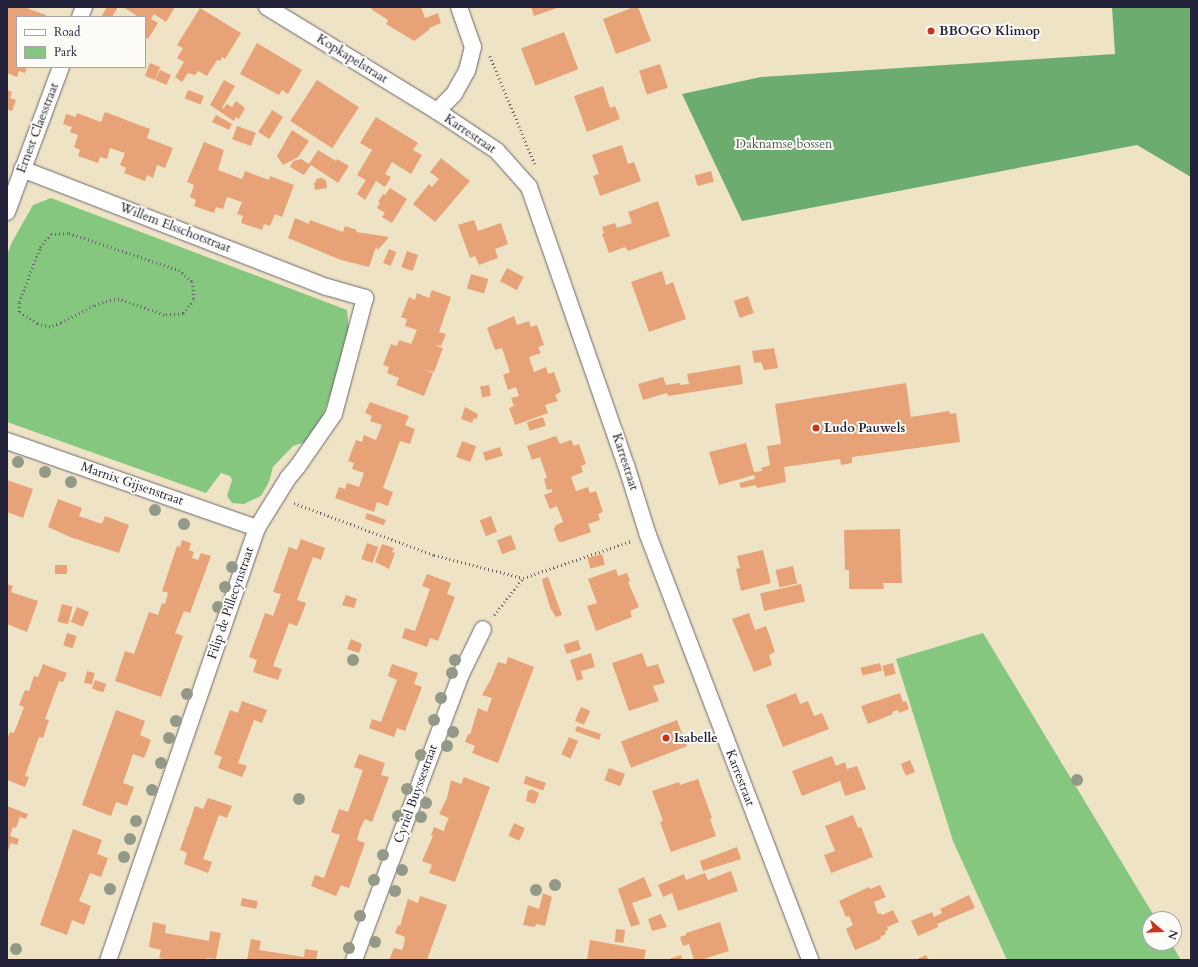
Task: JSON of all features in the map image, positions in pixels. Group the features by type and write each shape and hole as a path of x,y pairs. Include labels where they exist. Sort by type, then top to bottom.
{"street":[{"name":"Kopkapelstraat","path":"267,7 437,111"},
{"path":"459,7 474,47"},
{"name":"Karrestraat","path":"474,47 467,71 461,82 454,94 437,111 496,151 529,187 626,465 648,535 810,960"},
{"name":"Ernest Claesstraat","path":"7,212 61,68"},
{"name":"Willem Elsschotstraat","path":"22,169 327,287"},
{"name":"Filip de Pillecynstraat","path":"108,960 257,528 276,497 334,414 365,298 327,287"},
{"name":"Marnix Gijsenstraat","path":"7,441 257,528"},
{"name":"Cyriel Buyssestraat","path":"354,960 460,676 483,629"}],"path":[{"path":"474,47 486,47 535,164 529,187"},
{"path":"69,233 180,270 193,282 194,300 183,314 164,315 119,300 107,301 50,327 37,324 20,312 19,302 40,247 51,234 69,233"},
{"path":"276,497 434,555 524,578"},
{"path":"483,629 524,578 648,535"}],"green space":[{"name":"Daknamse bossen","path":"1112,7 1191,7 1191,177 1137,145 742,221 682,94 761,77 1115,54"},
{"path":"51,198 347,310 349,329 345,352 323,416 309,441 293,446 273,467 269,482 261,496 244,504 232,503 227,496 232,480 230,476 221,473 206,493 7,422 7,255 12,242 33,205"},
{"path":"983,633 1151,911 1142,911 1142,951 1176,951 1181,960 1007,960 953,841 896,659"}],"building":[{"path":"7,7 24,7 46,15 16,16 16,68 27,68 25,73 19,71 17,77 7,73"},
{"path":"107,7 118,7 113,16 102,16"},
{"path":"123,7 175,7 166,22 154,14 151,19 158,23 148,39 146,38 146,16 136,15"},
{"path":"372,7 421,7 425,18 438,13 441,23 429,28 430,29 414,41 386,24 388,20 371,9"},
{"path":"531,7 560,7 534,16"},
{"path":"634,7 638,7 651,41 616,54 603,19"},
{"path":"200,8 241,33 225,59 222,57 220,61 217,60 207,76 198,71 195,75 188,73 182,82 175,77 184,62 177,58 183,48 177,45"},
{"path":"564,32 578,69 535,86 521,48"},
{"path":"257,43 302,70 288,94 282,90 279,95 240,74"},
{"path":"150,63 160,67 155,80 145,76"},
{"path":"660,64 668,88 647,95 639,71"},
{"path":"160,70 171,75 166,85 156,80"},
{"path":"224,80 235,86 222,108 223,109 227,104 232,107 236,101 245,108 239,119 236,117 234,121 210,105"},
{"path":"317,80 359,107 332,148 290,121"},
{"path":"603,86 610,108 615,106 620,119 587,132 574,96"},
{"path":"7,90 12,92 10,98 16,100 12,111 7,109"},
{"path":"188,90 204,96 201,104 185,98"},
{"path":"272,110 283,117 269,139 258,132"},
{"path":"105,112 150,129 147,138 173,148 165,168 157,165 153,178 147,175 145,181 124,173 126,168 120,165 125,153 110,148 107,159 100,157 98,163 78,156 80,150 74,147 78,135 70,132 72,127 63,124 66,114 76,117 77,113 101,122"},
{"path":"216,115 232,124 229,130 212,122"},
{"path":"376,117 418,143 413,150 422,155 411,174 392,162 385,174 391,177 385,187 376,181 365,200 357,194 366,180 357,175 372,150 360,143"},
{"path":"237,126 256,133 251,146 232,139"},
{"path":"292,130 309,141 298,157 283,165 277,156"},
{"path":"204,142 224,150 218,170 242,179 245,171 269,180 270,176 294,185 282,217 275,214 270,226 264,224 262,230 241,223 243,216 237,214 242,202 227,197 223,209 216,207 214,213 194,206 196,200 190,197 194,185 187,182"},
{"path":"622,145 628,164 634,162 641,181 600,196 593,176 599,174 592,155"},
{"path":"318,150 336,161 337,159 349,166 338,183 311,165 304,175 290,167 293,161 301,159 309,164"},
{"path":"441,158 470,181 435,222 413,204 429,184 432,187 439,179 430,172"},
{"path":"711,171 714,182 697,186 695,175"},
{"path":"323,178 326,180 327,188 315,190 314,183 316,182 316,179"},
{"path":"390,188 407,199 392,223 382,217 385,213 377,208 380,203 378,202 383,194 385,195"},
{"path":"658,201 670,236 628,251 625,247 609,253 602,234 604,233 602,227 615,223 617,228 632,223 628,212"},
{"path":"295,218 309,224 310,220 343,232 345,226 357,230 356,232 389,237 378,250 376,247 369,267 341,260 288,238"},
{"path":"474,220 478,231 501,223 508,244 495,249 498,258 479,265 475,256 470,258 458,225"},
{"path":"389,249 396,252 391,266 383,263"},
{"path":"407,251 418,255 412,271 401,267"},
{"path":"507,268 524,277 517,290 500,281"},
{"path":"662,271 666,285 673,282 686,319 649,332 631,282"},
{"path":"471,274 488,279 484,293 467,288"},
{"path":"432,290 451,297 439,332 446,334 441,346 434,345 443,348 434,372 425,370 433,373 424,396 396,385 399,378 387,373 389,367 383,365 391,344 397,346 399,340 411,344 417,330 405,326 407,319 401,317 409,297 415,300 417,293 429,298"},
{"path":"748,296 754,313 740,318 734,301"},
{"path":"514,316 517,325 529,321 531,327 537,325 544,345 538,347 541,353 529,357 534,372 546,367 548,374 554,372 561,392 555,395 558,401 545,405 548,413 515,425 509,408 514,406 511,398 519,396 516,387 508,390 503,375 510,372 502,348 495,350 487,328"},
{"path":"774,348 778,368 764,370 761,362 754,363 752,351"},
{"path":"740,365 743,384 668,396 667,393 643,400 638,384 663,377 666,385 680,383 680,385 689,384 687,374"},
{"path":"906,383 911,417 949,411 950,414 956,413 960,442 852,457 852,463 841,465 840,459 784,467 786,482 757,488 756,485 741,488 739,483 755,479 754,475 719,485 709,452 746,443 754,472 762,471 761,468 770,465 767,446 781,444 775,404"},
{"path":"489,385 491,396 482,397 480,387"},
{"path":"370,402 409,416 405,425 415,429 410,444 400,441 383,488 393,492 388,506 377,502 374,512 335,498 339,487 345,489 347,483 359,487 364,473 352,469 354,463 348,461 356,440 362,442 364,435 376,440 382,425 370,421 372,416 365,413"},
{"path":"465,407 478,414 477,419 474,418 472,423 461,419"},
{"path":"543,417 546,426 530,431 527,422"},
{"path":"556,436 560,444 571,440 574,446 579,444 586,464 581,466 583,472 571,477 576,491 588,487 590,493 596,491 603,512 598,514 600,520 588,524 591,532 562,542 558,541 554,529 556,525 563,522 557,506 550,509 544,495 552,492 552,489 547,490 544,479 547,478 540,457 532,460 527,446"},
{"path":"462,441 476,446 470,462 456,457"},
{"path":"500,447 503,456 486,461 483,453"},
{"path":"7,480 33,489 23,518 7,512"},
{"path":"58,499 82,508 79,516 102,524 105,516 129,525 119,553 70,537 48,527"},
{"path":"367,513 386,520 384,525 365,519"},
{"path":"491,516 497,532 486,536 480,520"},
{"path":"900,529 902,583 883,583 884,589 849,589 849,570 845,570 844,530"},
{"path":"511,535 516,549 502,554 497,540"},
{"path":"301,539 325,548 321,560 313,557 297,600 306,603 302,614 297,626 289,623 273,666 282,669 278,680 253,672 257,660 249,657 265,613 273,616 281,594 273,592 289,547 297,550"},
{"path":"182,540 191,543 189,550 194,552 192,558 198,560 201,553 211,556 190,613 184,611 175,633 183,636 161,697 115,681 125,651 134,654 149,612 158,615 162,603 165,604 168,593 162,591 177,546 180,547"},
{"path":"367,543 378,547 372,563 361,559"},
{"path":"382,544 394,548 392,552 395,553 389,569 375,562"},
{"path":"763,550 771,583 741,591 736,569 740,568 737,556"},
{"path":"602,554 605,565 590,569 588,558"},
{"path":"55,565 67,565 67,574 55,574"},
{"path":"793,566 797,584 780,588 775,570"},
{"path":"616,569 618,576 627,573 630,581 628,582 639,607 630,611 632,617 596,631 587,606 597,603 588,579"},
{"path":"427,574 451,583 447,594 455,597 438,641 430,638 427,647 402,638 405,628 415,631 430,589 422,586"},
{"path":"548,577 562,615 556,617 552,611 553,609 551,610 542,579"},
{"path":"7,584 13,586 11,592 38,601 27,632 7,624"},
{"path":"801,584 805,602 764,611 760,593"},
{"path":"346,595 357,599 354,608 342,605"},
{"path":"62,604 73,607 68,624 57,621"},
{"path":"77,607 89,612 83,627 71,622"},
{"path":"749,613 755,630 766,626 775,652 769,655 772,665 754,672 732,619"},
{"path":"67,633 77,636 73,648 63,645"},
{"path":"351,639 362,644 359,653 347,649"},
{"path":"578,640 581,650 567,654 564,644"},
{"path":"591,653 595,667 581,671 583,679 577,681 570,660"},
{"path":"642,653 647,667 658,664 665,683 653,686 659,701 629,711 612,663"},
{"path":"508,657 534,667 498,763 472,753 475,746 465,742 468,734 470,735 478,708 487,712 492,698 482,695 498,662 506,664"},
{"path":"880,663 882,671 863,676 861,668"},
{"path":"893,663 896,674 885,676 882,666"},
{"path":"43,664 67,673 63,682 59,681 45,719 49,720 43,738 39,737 25,776 29,777 25,787 7,780 7,739 10,732 14,733 24,707 19,705 25,690 29,691 34,676 38,677"},
{"path":"392,664 418,673 414,684 422,687 405,731 397,728 394,737 369,728 372,719 381,722 397,680 388,676"},
{"path":"87,671 95,673 92,685 84,683"},
{"path":"95,680 106,684 103,693 92,688"},
{"path":"796,693 800,704 808,701 814,716 822,713 829,729 783,747 766,705"},
{"path":"900,693 903,702 906,701 909,709 899,713 898,710 892,712 893,714 868,724 861,706"},
{"path":"242,701 267,710 262,723 254,720 238,763 247,766 242,777 218,768 222,757 214,754 230,710 238,713"},
{"path":"581,707 590,711 584,725 575,721"},
{"path":"116,710 145,721 140,735 151,740 144,758 133,754 123,783 134,787 127,806 116,802 111,816 82,805"},
{"path":"677,720 687,746 631,768 621,742"},
{"path":"577,726 601,734 599,740 575,731"},
{"path":"569,737 578,741 570,758 561,754"},
{"path":"359,754 385,763 381,775 389,777 372,822 365,819 360,829 357,840 365,843 349,888 341,885 336,896 311,886 315,875 324,878 340,835 331,832 339,809 348,812 363,770 354,767"},
{"path":"832,756 836,766 845,762 847,769 857,766 866,789 845,796 840,781 802,796 792,771"},
{"path":"910,760 915,772 906,776 901,764"},
{"path":"609,768 625,774 620,786 604,780"},
{"path":"526,776 546,783 543,790 523,784"},
{"path":"464,777 490,787 455,882 429,873 432,865 422,861 433,836 431,835 434,827 444,831 449,818 439,814 447,798 451,780 461,784"},
{"path":"698,779 712,818 710,819 716,836 671,852 660,822 663,821 652,791 679,782 680,785"},
{"path":"531,789 539,793 535,804 526,801 528,790 530,791"},
{"path":"208,798 232,806 227,818 219,815 203,859 212,862 208,873 184,864 187,853 180,850 187,829 186,828 188,827 195,806 203,809"},
{"path":"7,806 28,814 26,819 20,817 16,828 13,827 10,836 19,839 17,845 11,843 7,853"},
{"path":"853,815 858,828 861,827 873,857 831,873 824,855 835,851 825,826"},
{"path":"514,823 525,828 519,841 508,836"},
{"path":"73,829 102,840 97,854 108,858 101,877 90,873 79,901 91,906 84,925 72,920 67,935 40,925"},
{"path":"737,847 741,859 703,871 700,861"},
{"path":"731,871 738,891 678,911 672,893 663,897 658,885 684,874 686,880 705,873 708,880"},
{"path":"644,877 652,896 632,903 640,924 631,927 618,889"},
{"path":"880,885 886,897 874,902 878,914 881,913 882,915 893,910 899,922 887,927 888,930 885,931 886,934 880,937 881,939 855,950 846,929 853,925 849,916 846,917 839,901 869,887 870,889"},
{"path":"543,893 552,897 545,926 536,924 535,927 523,925 528,905 539,909"},
{"path":"969,895 975,908 937,924 938,927 918,936 911,921 932,912 934,917 942,913 940,909"},
{"path":"420,896 447,905 427,960 389,960 394,948 402,950 404,944 405,937 395,933 398,925 400,926 408,899 418,903"},
{"path":"242,898 258,901 256,909 240,906"},
{"path":"661,914 667,927 652,931 648,919"},
{"path":"153,922 166,925 165,933 209,941 210,931 221,933 216,959 171,960 159,958 161,950 149,947"},
{"path":"720,922 729,951 701,960 694,960 689,944 683,946 680,937 686,935 686,933"},
{"path":"616,929 625,930 624,943 615,942"},
{"path":"251,939 261,941 259,950 304,957 305,949 318,951 316,960 247,960"},
{"path":"590,940 646,950 644,960 587,960"},
{"path":"681,955 682,960 666,960"},
{"path":"926,955 929,960 915,960"}],"place":[{"name":"BBOGO Klimop","path":"931,31"},
{"name":"Ludo Pauwels","path":"816,428"},
{"name":"Isabelle","path":"666,738"}]}
